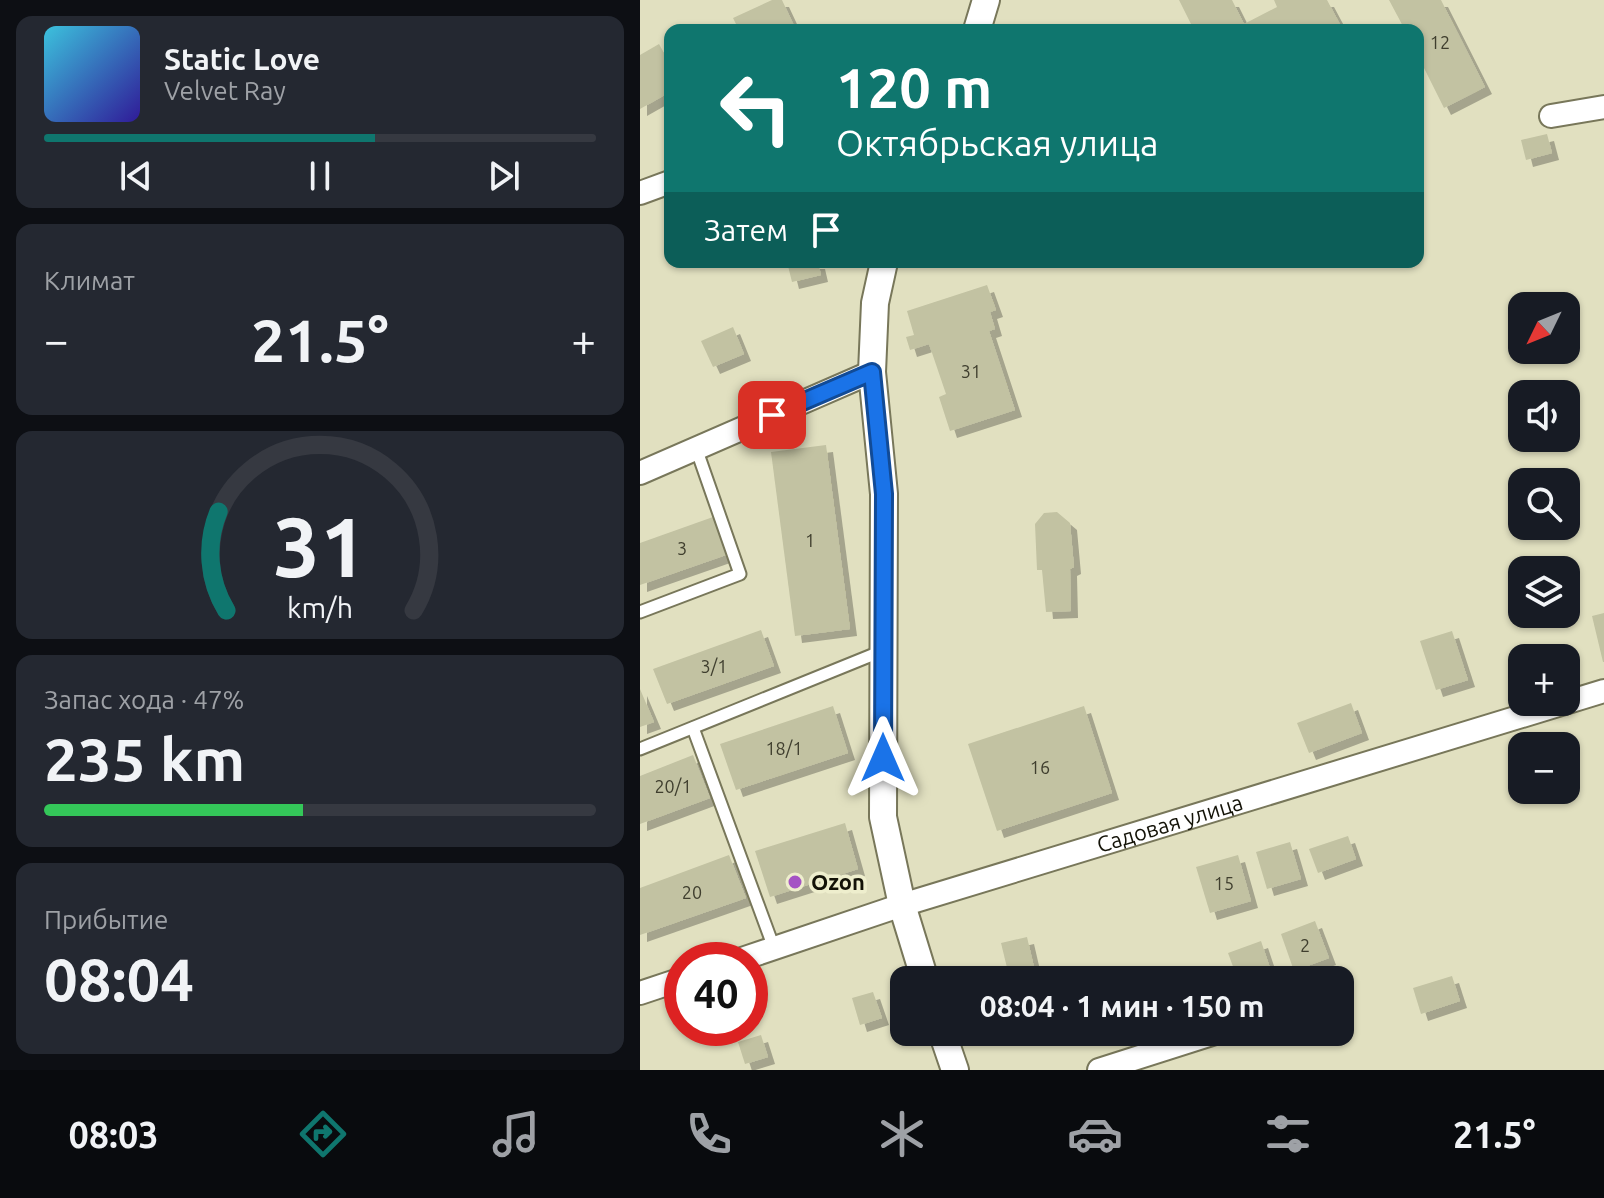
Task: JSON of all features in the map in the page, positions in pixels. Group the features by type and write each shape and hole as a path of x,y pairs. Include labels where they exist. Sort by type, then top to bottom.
{"street":[{"path":"979,24 986,0"},
{"path":"1551,116 1604,107"},
{"path":"640,193 664,184"},
{"path":"883,268 875,303 872,372 884,494 883,817 902,905 921,966"},
{"path":"640,473 872,372"},
{"name":"Садовая улица","path":"768,950 902,905 1604,691"},
{"path":"640,993 664,985"},
{"path":"947,1046 955,1070"},
{"path":"1099,1070 1174,1046"}],"lane":[{"path":"640,612 740,574 696,448"},
{"path":"640,749 882,651"},
{"path":"693,728 774,948"}],"building":[{"path":"772,0 782,0 793,24 736,24 733,18"},
{"path":"1179,0 1232,0 1244,24 1191,24"},
{"path":"1274,0 1327,0 1340,24 1244,24 1277,7"},
{"path":"1389,0 1441,0 1485,87 1444,108 1424,68 1424,24 1402,24"},
{"path":"659,44 664,53 664,95 640,109 640,55"},
{"path":"1547,134 1552,153 1526,160 1521,140"},
{"path":"788,268 819,268 821,275 792,282"},
{"path":"987,285 996,310 990,312 995,329 989,331 1015,410 950,431 939,397 946,394 929,344 910,350 906,337 914,335 907,311"},
{"path":"733,327 744,354 713,367 701,341"},
{"path":"826,445 850,629 795,636 771,452"},
{"path":"1057,512 1070,523 1074,567 1070,569 1071,611 1046,612 1042,570 1037,570 1035,524 1044,513"},
{"path":"713,517 726,555 640,585 640,543"},
{"path":"1604,613 1604,662 1603,662 1592,616"},
{"path":"761,630 774,666 667,704 653,669"},
{"path":"1452,631 1468,680 1436,690 1420,641"},
{"path":"640,689 654,722 640,727"},
{"path":"1351,703 1362,733 1309,753 1297,723"},
{"path":"833,706 848,753 736,790 720,744"},
{"path":"1084,706 1112,793 997,831 968,744"},
{"path":"693,755 710,798 640,824 640,776"},
{"path":"845,823 858,869 770,897 755,851"},
{"path":"1348,836 1356,859 1318,873 1309,849"},
{"path":"1290,842 1301,879 1267,889 1256,852"},
{"path":"729,855 746,898 640,935 640,888"},
{"path":"1238,855 1251,901 1210,913 1196,867"},
{"path":"1315,921 1329,958 1307,966 1292,966 1281,934"},
{"path":"1027,937 1034,966 1007,966 1001,943"},
{"path":"1261,941 1269,966 1233,966 1228,953"},
{"path":"1452,976 1460,1001 1421,1014 1413,988"},
{"path":"873,992 882,1018 860,1025 852,998"},
{"path":"739,1046 764,1046 768,1057 745,1064"}],"place":[{"name":"Ozon","path":"795,882"}],"route":[{"path":"772,415 872,372 884,494 883,758"}]}
